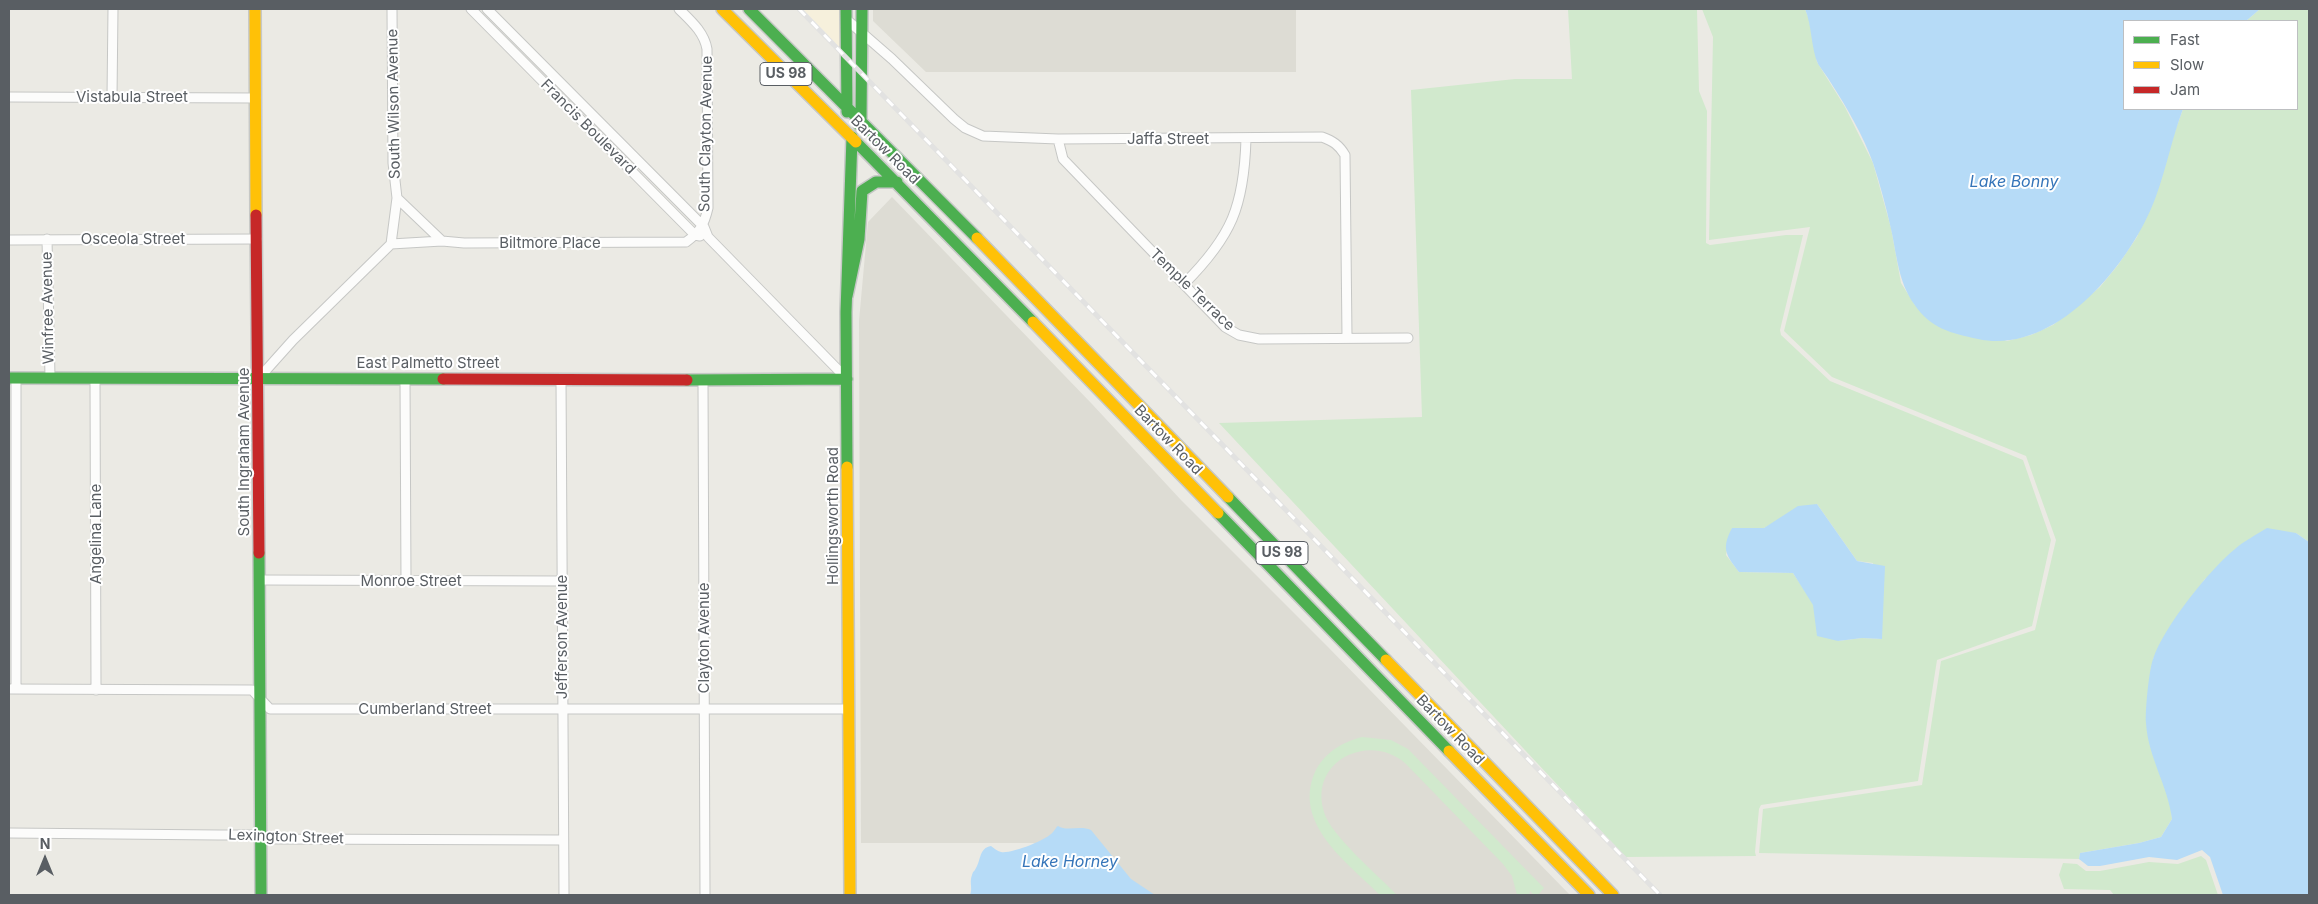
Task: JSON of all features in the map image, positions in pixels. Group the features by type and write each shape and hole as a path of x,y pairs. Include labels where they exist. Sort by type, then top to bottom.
{"main road":[{"name":"South Ingraham Avenue","path":"255,9 259,378 261,895"},
{"name":"Bartow Road","path":"722,9 897,182 1589,895"},
{"name":"Bartow Road","path":"749,9 861,121 1613,895"},
{"path":"852,137 861,121 862,9"},
{"path":"846,14 846,108 852,137"},
{"name":"Hollingsworth Road","path":"850,895 847,296 852,137"},
{"path":"847,296 859,239 862,191 876,182 897,182"},
{"name":"East Palmetto Street","path":"12,378 259,378 264,376 703,381 848,379"}],"street":[{"path":"112,97 113,9"},
{"name":"South Wilson Avenue","path":"392,9 393,163 396,198 442,241"},
{"name":"Francis Boulevard","path":"471,9 695,236"},
{"name":"Francis Boulevard","path":"487,9 704,227 708,237 848,379"},
{"name":"South Clayton Avenue","path":"679,9 700,31 706,41 708,67 708,208 704,227"},
{"name":"Jaffa Street","path":"846,14 862,33 965,128 983,136 1058,139 1322,137 1340,146 1345,155 1347,338"},
{"path":"494,32 502,24"},
{"name":"Vistabula Street","path":"9,97 256,98"},
{"path":"594,134 603,125"},
{"path":"1184,284 1208,259 1233,221 1244,183 1246,138"},
{"name":"Temple Terrace","path":"1058,139 1063,159 1225,327 1239,335 1259,339 1408,338"},
{"path":"259,378 293,340 391,244 396,198"},
{"path":"695,236 704,227"},
{"path":"695,236 708,237"},
{"name":"Biltmore Place","path":"391,244 442,241 464,243 686,242 695,236"},
{"name":"Winfree Avenue","path":"47,239 50,377"},
{"name":"Osceola Street","path":"9,240 257,239"},
{"path":"12,378 12,689"},
{"name":"Angelina Lane","path":"96,378 96,690"},
{"path":"406,379 406,581"},
{"name":"Jefferson Avenue","path":"561,379 564,895"},
{"name":"Clayton Avenue","path":"703,381 706,895"},
{"name":"Monroe Street","path":"260,580 562,581"},
{"path":"1314,611 1326,599"},
{"name":"Cumberland Street","path":"12,689 252,690 270,708 849,709"},
{"name":"Lexington Street","path":"9,834 219,835 286,839 563,840"}],"shaded area":[{"path":"803,9 841,9 839,20 841,22 841,49"},
{"path":"873,9 1296,9 1296,72 926,72 873,21"},
{"path":"892,197 1092,404 1181,500 1328,647 1570,895 1121,895 1044,843 861,843 859,321 868,222"}],"green space":[{"path":"1568,9 1697,9 1699,91 1707,111 1706,243 1710,245 1786,235 1803,235 1780,330 1781,335 1830,381 2023,460 2051,540 2032,626 1937,660 1918,781 1761,805 1759,809 1756,856 1625,857 1219,423 1422,417 1411,90 1515,79 1572,79","holes":["1817,504 1857,561 1873,563 1882,639 1862,638 1838,641 1793,573 1739,572 1726,555 1732,528 1764,528"]},
{"path":"1702,9 1805,9 1809,19 1817,62 1845,107 1873,163 1891,228 1901,283 1915,305 2007,341 2031,335 2053,325 2100,287 2118,265 2137,237 2183,110 2298,110 2298,20 2247,20 2260,9 2309,9 2309,542 2296,533 2205,579 2169,629 2153,659 2153,755 2170,799 2172,819 2161,837 2139,843 2080,853 2079,859 1759,853 1763,809 1922,785 1941,661 2035,630 2056,540 2026,456 1832,377 1784,331 1810,227 1709,240 1713,37"},
{"path":"1362,737 1391,740 1408,749 1544,888 1538,895 1534,895 1530,891 1529,895 1517,895 1512,876 1503,864 1406,764 1391,755 1375,751 1360,752 1345,757 1333,766 1325,779 1321,794 1328,822 1345,844 1397,895 1380,895 1339,856 1317,825 1311,809 1310,791 1315,772 1323,759 1341,745"},
{"path":"2201,856 2206,860 2218,895 2114,895 2110,890 2064,889 2059,875 2063,863 2077,864 2086,871 2100,871 2149,862 2178,864"}],"water":[{"name":"Lake Bonny","path":"1805,9 2260,9 2247,20 2123,20 2123,110 2183,110 2155,199 2144,224 2128,250 2109,276 2087,299 2062,319 2035,333 2007,340 1978,339 1942,329 1927,319 1914,304 1899,268 1887,212 1873,163 1843,102 1818,64"},
{"path":"1817,504 1857,561 1885,566 1882,639 1862,638 1838,641 1817,636 1813,605 1793,573 1739,572 1726,552 1727,541 1732,528 1764,528 1798,506"},
{"path":"2267,528 2296,533 2309,542 2309,895 2223,895 2210,857 2202,850 2177,860 2149,857 2100,866 2088,866 2079,859 2080,853 2139,843 2161,837 2172,819 2167,795 2150,748 2146,723 2150,672 2153,659 2158,646 2176,616 2200,585 2224,558"},
{"name":"Lake Horney","path":"1058,826 1062,828 1091,830 1131,879 1155,895 970,895 972,875 984,849 991,846 1000,852 1006,852 1020,849 1044,839"}],"railway":[{"path":"799,9 1660,895"}],"traffic: fast":[{"path":"749,9 977,238"},
{"path":"846,9 847,112"},
{"path":"859,125 861,121 862,9"},
{"path":"847,467 846,312 852,137"},
{"path":"856,142 1033,322"},
{"path":"847,296 859,239 862,191 876,182 897,182"},
{"path":"9,378 443,379"},
{"path":"687,380 847,379"},
{"path":"1228,497 1386,660"},
{"path":"1218,513 1449,751"},
{"path":"259,553 261,895"}],"traffic: slow":[{"path":"255,9 256,215"},
{"path":"722,9 856,142"},
{"path":"977,238 1228,497"},
{"path":"1033,322 1218,513"},
{"path":"847,467 850,895"},
{"path":"1386,660 1613,895"},
{"path":"1449,751 1589,895"}],"traffic: jam":[{"path":"256,215 259,553"},
{"path":"443,379 687,380"}]}
